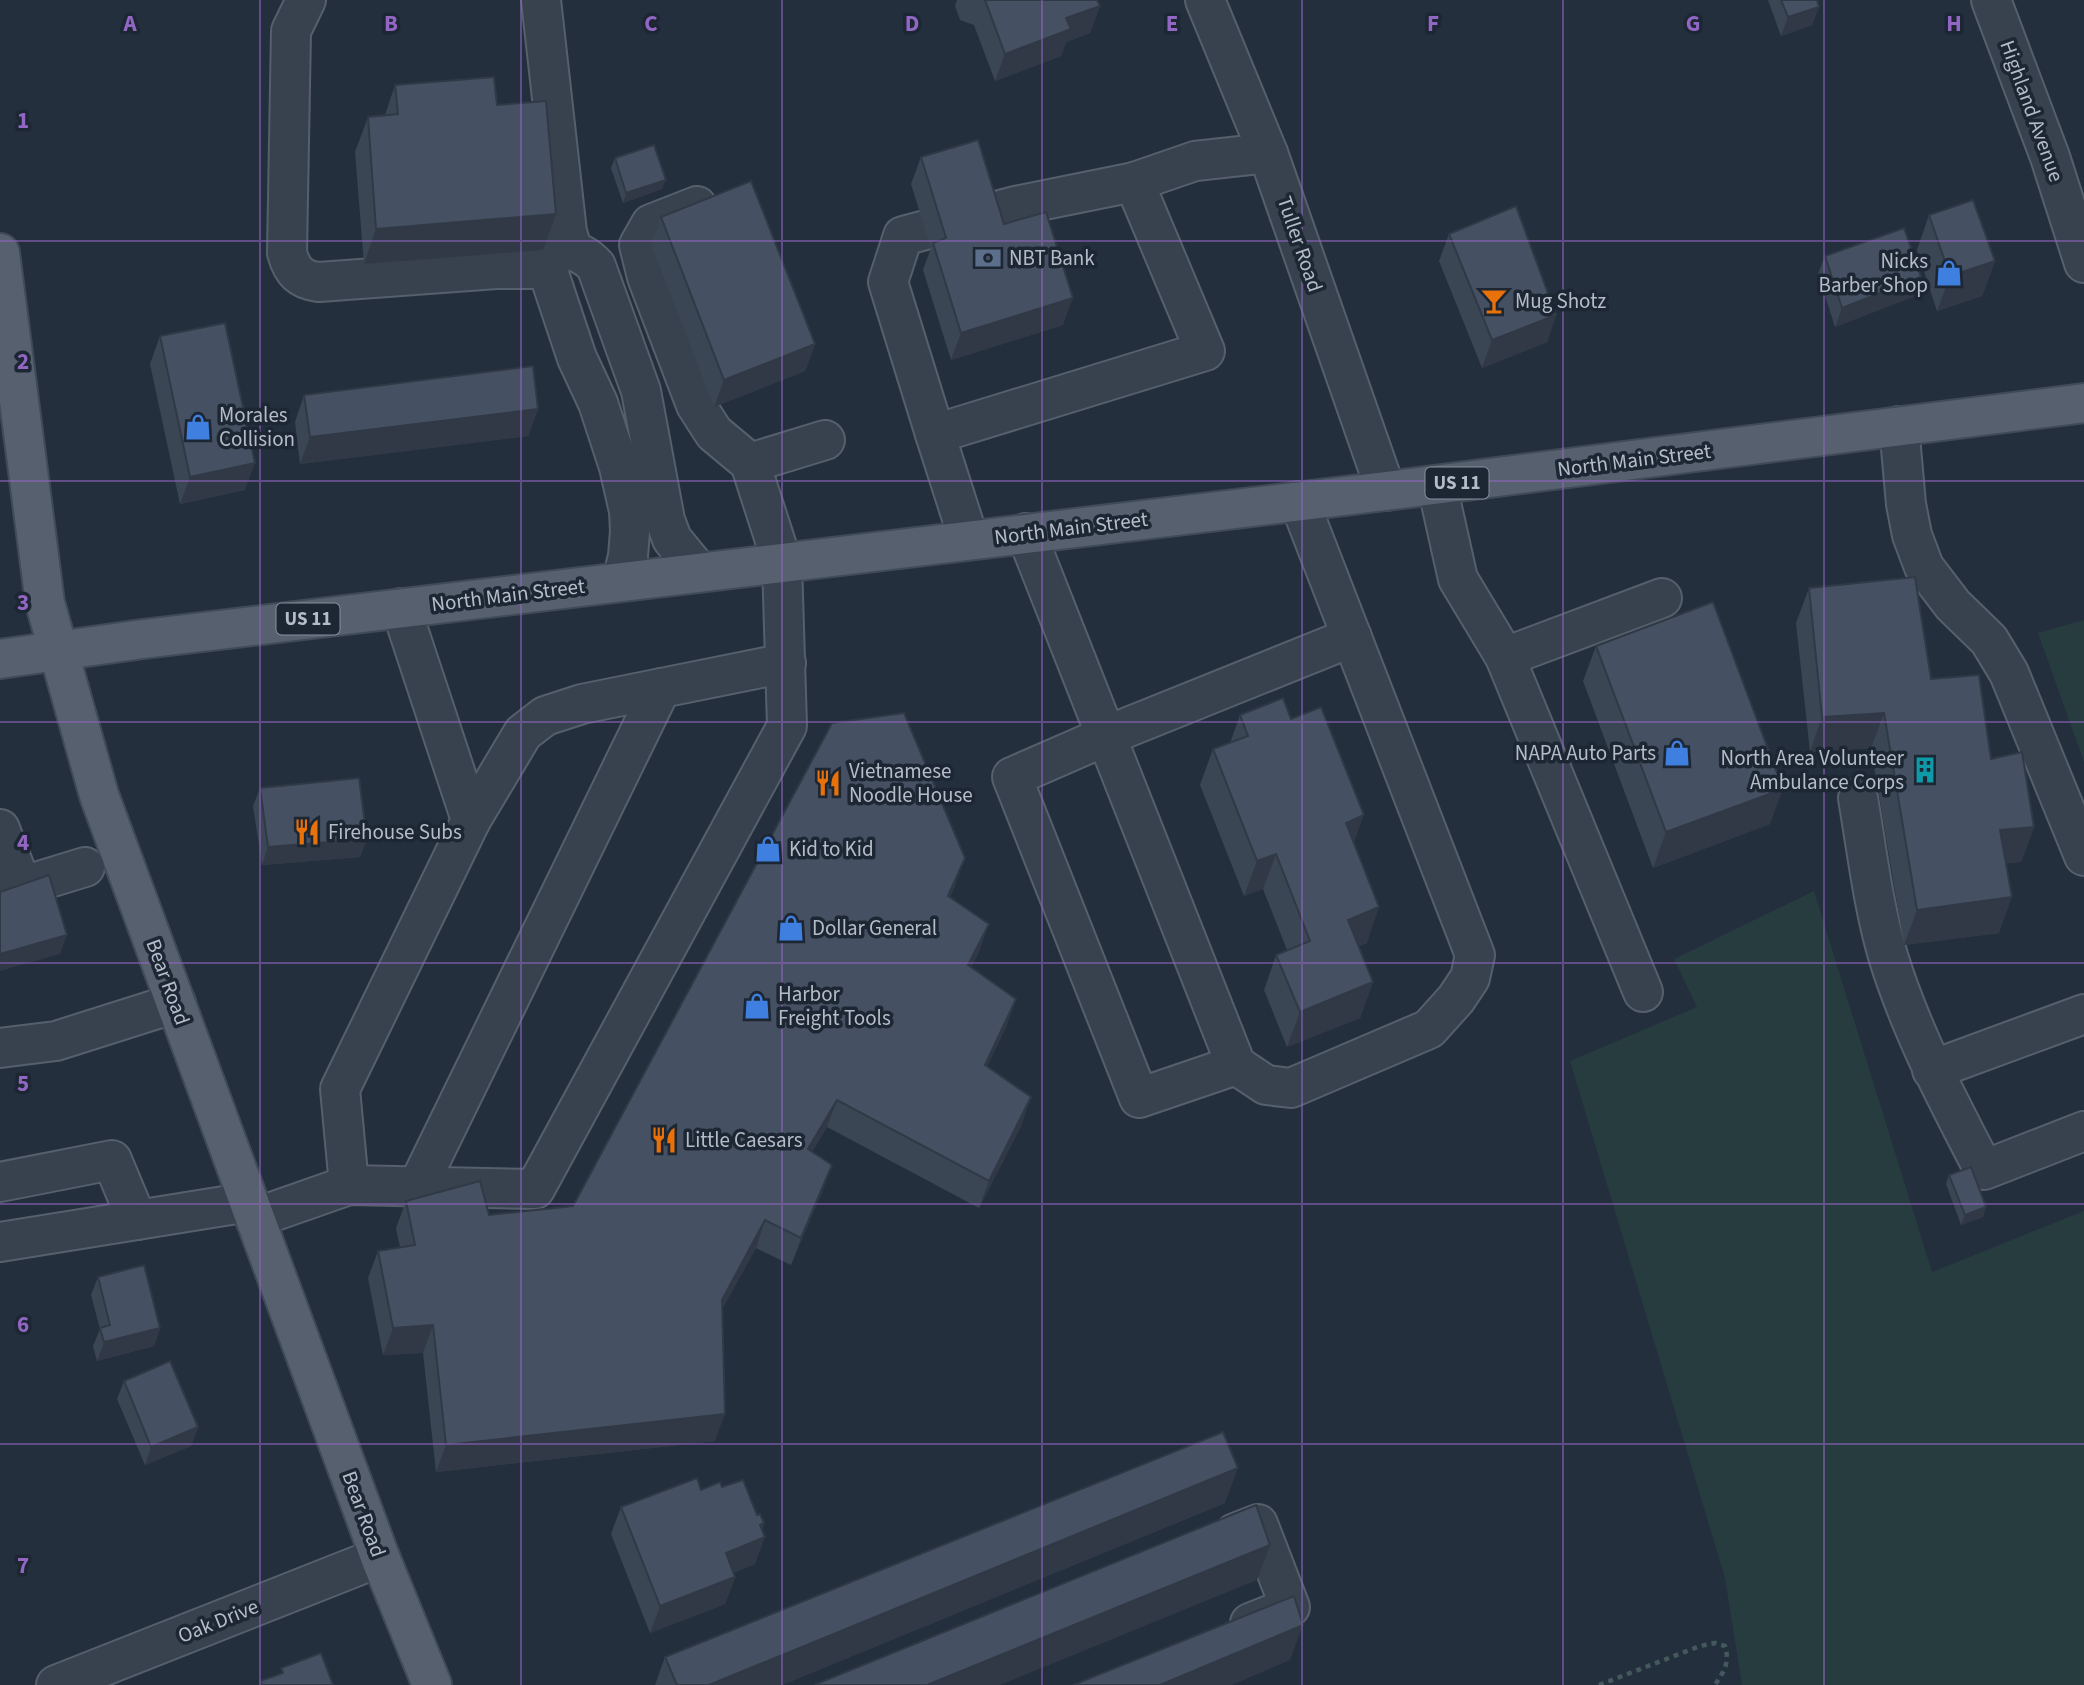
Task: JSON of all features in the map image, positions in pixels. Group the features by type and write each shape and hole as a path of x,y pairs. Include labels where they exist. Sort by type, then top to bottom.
{"main road":[{"name":"Bear Road","path":"0,253 45,603 99,795 380,1557 432,1685"},
{"name":"North Main Street","path":"58,650 1299,502 2084,403"},
{"name":"US 11","path":"0,659 58,650"}],"street":[{"path":"306,0 291,31 287,253 292,268 306,280 319,282 496,269 586,256 596,266 641,391 665,520 672,539 699,572"},
{"path":"541,0 566,221 560,259 577,358 598,402 611,439 629,510 628,556 622,581"},
{"name":"Tuller Road","path":"1205,0 1268,153 1386,491"},
{"name":"Highland Avenue","path":"1991,0 2050,156 2084,263"},
{"path":"969,540 888,282 903,236 1015,206 1133,182 1195,161 1268,153"},
{"path":"935,435 1205,351 1133,182"},
{"path":"0,1242 137,1220 252,1210 349,1185 535,1189 788,726 782,562 750,463 714,433 696,405 647,277 639,245 651,224 697,206"},
{"path":"1899,426 1906,504 1912,535 1924,567 1952,606 1989,640 2009,673 2084,856"},
{"path":"750,463 825,440"},
{"path":"1437,485 1458,579 1505,657 1643,992"},
{"path":"1026,533 1236,1065 1266,1085 1291,1088 1429,1029 1456,999 1470,978 1475,955 1299,502"},
{"path":"1505,657 1662,598"},
{"path":"401,608 471,820"},
{"path":"1236,1065 1139,1098 1012,777 1106,736 1352,637"},
{"path":"349,1185 340,1089 471,820 523,733 545,716 582,704 786,663"},
{"path":"418,1186 661,688"},
{"path":"1858,798 1874,894 1888,955 1932,1070 1984,1170 2084,1131"},
{"path":"0,829 11,890 85,867"},
{"path":"0,1048 56,1041 176,1003"},
{"path":"1932,1070 2084,1014"},
{"path":"0,1182 112,1160 137,1220"},
{"path":"1207,1544 1258,1524 1290,1607 1214,1636"},
{"name":"Oak Drive","path":"56,1685 380,1557"}],"path":[{"path":"1599,1685 1700,1646 1715,1643 1725,1646 1728,1659 1715,1685"}],"green space":[{"path":"2084,620 2084,762 2038,633"},
{"path":"1814,891 1932,1272 2084,1211 2084,1685 1742,1685 1725,1578 1570,1061 1697,1007 1674,959"}],"building":[{"path":"985,0 1097,0 1100,6 1066,18 1071,29 1005,54"},
{"path":"1781,0 1817,0 1819,7 1788,17"},
{"path":"494,77 497,105 546,101 556,214 376,229 368,117 398,114 395,85"},
{"name":"NBT Bank","path":"978,140 1004,224 1046,212 1073,298 961,333 933,243 946,238 921,157"},
{"path":"654,145 666,180 626,193 615,158"},
{"path":"751,181 815,344 724,380 661,217"},
{"path":"1973,200 1995,261 1950,276 1929,215"},
{"path":"1516,206 1556,315 1492,340 1449,234"},
{"path":"1904,228 1921,277 1842,308 1825,256"},
{"name":"Morales Collision","path":"225,323 255,463 190,477 160,336"},
{"path":"533,366 538,409 310,437 304,395"},
{"name":"North Area Volunteer Ambulance Corps","path":"1915,577 1931,679 1979,675 1991,759 2022,752 2034,827 2000,830 2012,897 1917,910 1884,713 1822,717 1809,588"},
{"name":"NAPA Auto Parts","path":"1713,602 1783,789 1666,832 1596,646"},
{"path":"1283,698 1291,719 1321,707 1364,815 1346,823 1379,907 1348,920 1373,982 1300,1012 1276,955 1310,941 1276,854 1257,861 1213,749 1248,736 1240,715"},
{"path":"904,713 965,858 948,896 989,924 968,965 1016,999 985,1065 1031,1097 989,1181 837,1100 808,1149 832,1165 801,1238 765,1220 722,1300 725,1414 446,1445 433,1325 393,1328 378,1251 415,1245 406,1201 480,1181 489,1215 573,1206 832,723"},
{"name":"Firehouse Subs","path":"359,778 367,839 268,847 260,788"},
{"path":"49,875 67,935 0,954 0,892"},
{"path":"1971,1167 1986,1207 1965,1215 1949,1175"},
{"path":"144,1265 160,1328 104,1342 100,1328 110,1325 98,1277"},
{"path":"170,1361 198,1427 151,1447 124,1381"},
{"path":"1223,1432 1238,1468 709,1685 677,1685 665,1657"},
{"path":"697,1478 701,1490 720,1482 722,1487 743,1480 757,1515 760,1514 764,1523 760,1525 765,1537 726,1553 735,1577 660,1606 621,1507"},
{"path":"1256,1505 1270,1545 927,1685 814,1685"},
{"path":"1294,1596 1303,1625 1160,1685 1073,1685"},
{"path":"321,1653 333,1685 262,1685 260,1681 283,1673 281,1668"}],"place":[{"name":"NBT Bank","path":"988,258"},
{"name":"Nicks Barber Shop","path":"1949,273"},
{"name":"Mug Shotz","path":"1494,301"},
{"name":"Morales Collision","path":"198,427"},
{"name":"NAPA Auto Parts","path":"1677,753"},
{"name":"North Area Volunteer Ambulance Corps","path":"1925,770"},
{"name":"Vietnamese Noodle House","path":"828,783"},
{"name":"Firehouse Subs","path":"307,832"},
{"name":"Kid to Kid","path":"768,849"},
{"name":"Dollar General","path":"791,928"},
{"name":"Harbor Freight Tools","path":"757,1006"},
{"name":"Little Caesars","path":"664,1140"}]}
